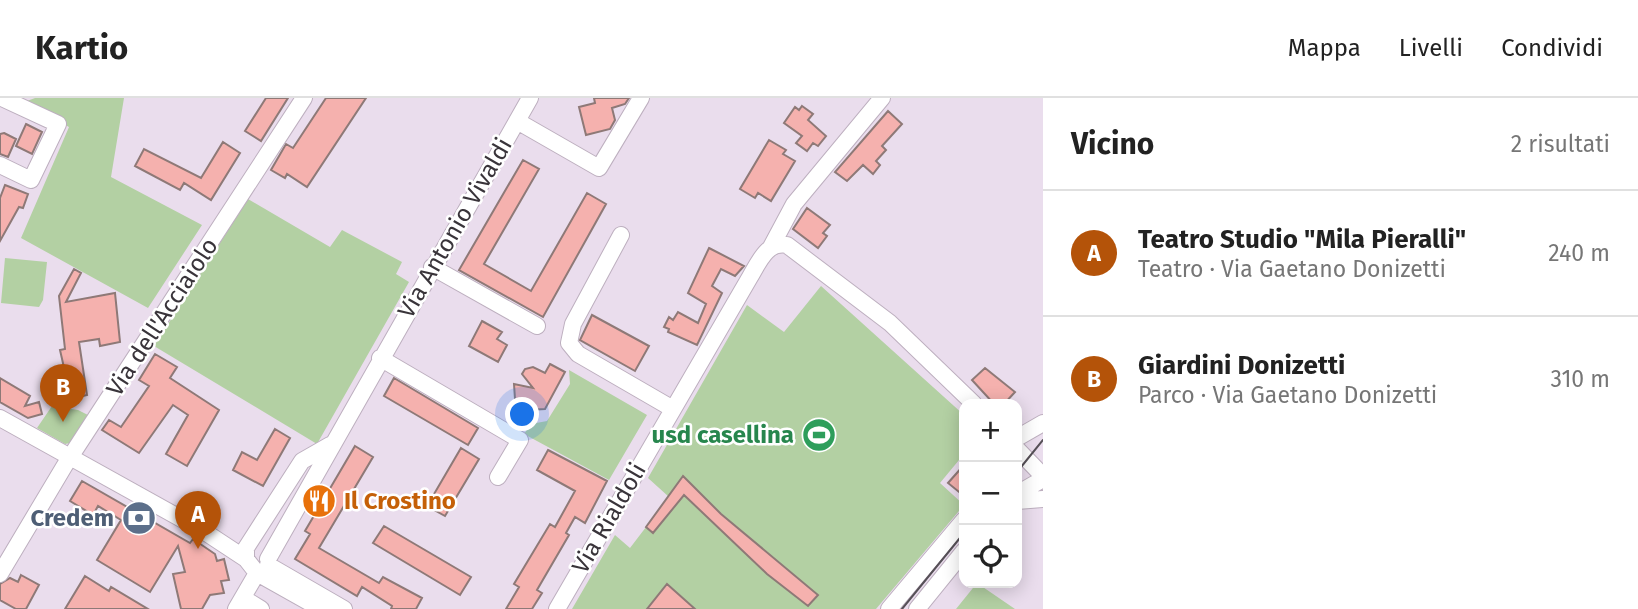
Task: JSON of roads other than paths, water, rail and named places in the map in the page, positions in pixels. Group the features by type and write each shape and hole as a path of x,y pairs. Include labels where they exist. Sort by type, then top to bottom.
{"street":[{"name":"Via dell'Acciaiolo","path":"0,574 72,456 304,98"},
{"name":"Via Antonio Vivaldi","path":"240,604 264,568 323,454 530,98"},
{"path":"517,121 599,168 641,98"},
{"name":"Via Rialdoli","path":"556,609 673,409 777,246 794,204 882,98"},
{"path":"0,165 31,180 58,124 6,99"},
{"path":"621,235 573,324 569,343 578,354 673,409"},
{"path":"777,246 842,285 890,323 969,399"},
{"path":"432,267 537,326"},
{"path":"380,358 520,440 498,477"},
{"path":"0,418 247,553 321,609"},
{"path":"1022,425 1043,423"},
{"path":"1022,435 1043,423"},
{"name":"Via Antonio Vivaldi","path":"247,553 302,461 323,454"},
{"path":"1022,454 1043,477 1022,491"},
{"path":"1022,501 1043,499"},
{"path":"889,609 960,525"},
{"path":"917,609 959,557"},
{"path":"264,568 344,609"},
{"path":"240,604 261,609"}],"tram line":[{"path":"1022,466 1043,440"},
{"path":"902,609 959,539"}],"place":[{"name":"Giardini Donizetti","path":"63,422"},
{"name":"usd casellina","path":"819,435"},
{"name":"Il Crostino","path":"319,501"},
{"name":"Credem","path":"139,518"},
{"name":"Teatro Studio \"Mila Pieralli\"","path":"198,549"}]}
